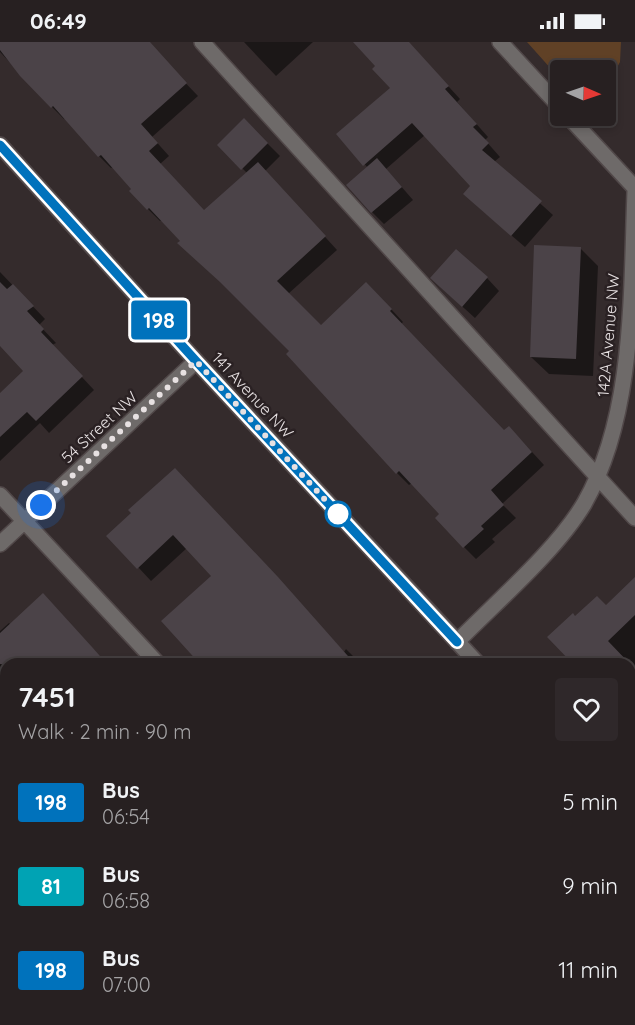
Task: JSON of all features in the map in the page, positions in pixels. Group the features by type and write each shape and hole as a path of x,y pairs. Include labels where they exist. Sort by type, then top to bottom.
{"street":[{"path":"202,42 635,518"},
{"path":"500,42 550,96"},
{"path":"577,126 635,189"},
{"name":"141 Avenue NW","path":"0,145 196,361 472,658"},
{"name":"142A Avenue NW","path":"457,642 542,557 584,505 598,478 610,446 626,366 635,189"},
{"name":"54 Street NW","path":"0,544 196,361"},
{"path":"0,495 152,658"}],"shaded area":[{"path":"527,42 621,42 620,62 616,69 616,60 550,60 550,68"}],"building":[{"path":"0,42 150,42 187,83 141,124 158,143 149,151 204,210 258,162 326,236 277,281 321,325 366,282 392,309 390,311 504,430 509,426 532,452 491,490 504,505 481,526 484,529 463,548 435,518 439,514 399,471 396,474 286,354 289,351 177,243 180,241 149,208 147,210 129,191 131,189 101,155 98,157 53,106 51,108 20,76 0,50"},
{"path":"353,42 409,42 449,86 445,89 477,124 473,127 489,143 482,150 542,201 511,236 463,194 470,186 412,123 363,166 336,134 390,88 372,69 375,66"},
{"path":"244,118 268,143 241,170 217,145"},
{"path":"377,158 402,187 371,213 346,185"},
{"path":"534,245 581,247 576,359 530,357"},
{"path":"456,249 488,277 462,307 430,278"},
{"path":"0,282 7,289 13,284 34,306 27,311 44,329 41,332 83,376 36,421 27,412 0,437 0,393 23,371 0,346"},
{"path":"175,468 278,577 350,658 195,658 161,621 211,576 173,535 137,569 106,536 131,513 128,510"},
{"path":"635,577 635,615 608,641 624,658 567,658 547,637 573,613 575,616 597,596 606,605"},
{"path":"43,593 102,658 0,658 0,633"}],"bus line":[{"name":"198","path":"0,145 196,361 457,642"}],"route":[{"path":"41,505 196,361 343,519 338,514"}]}
